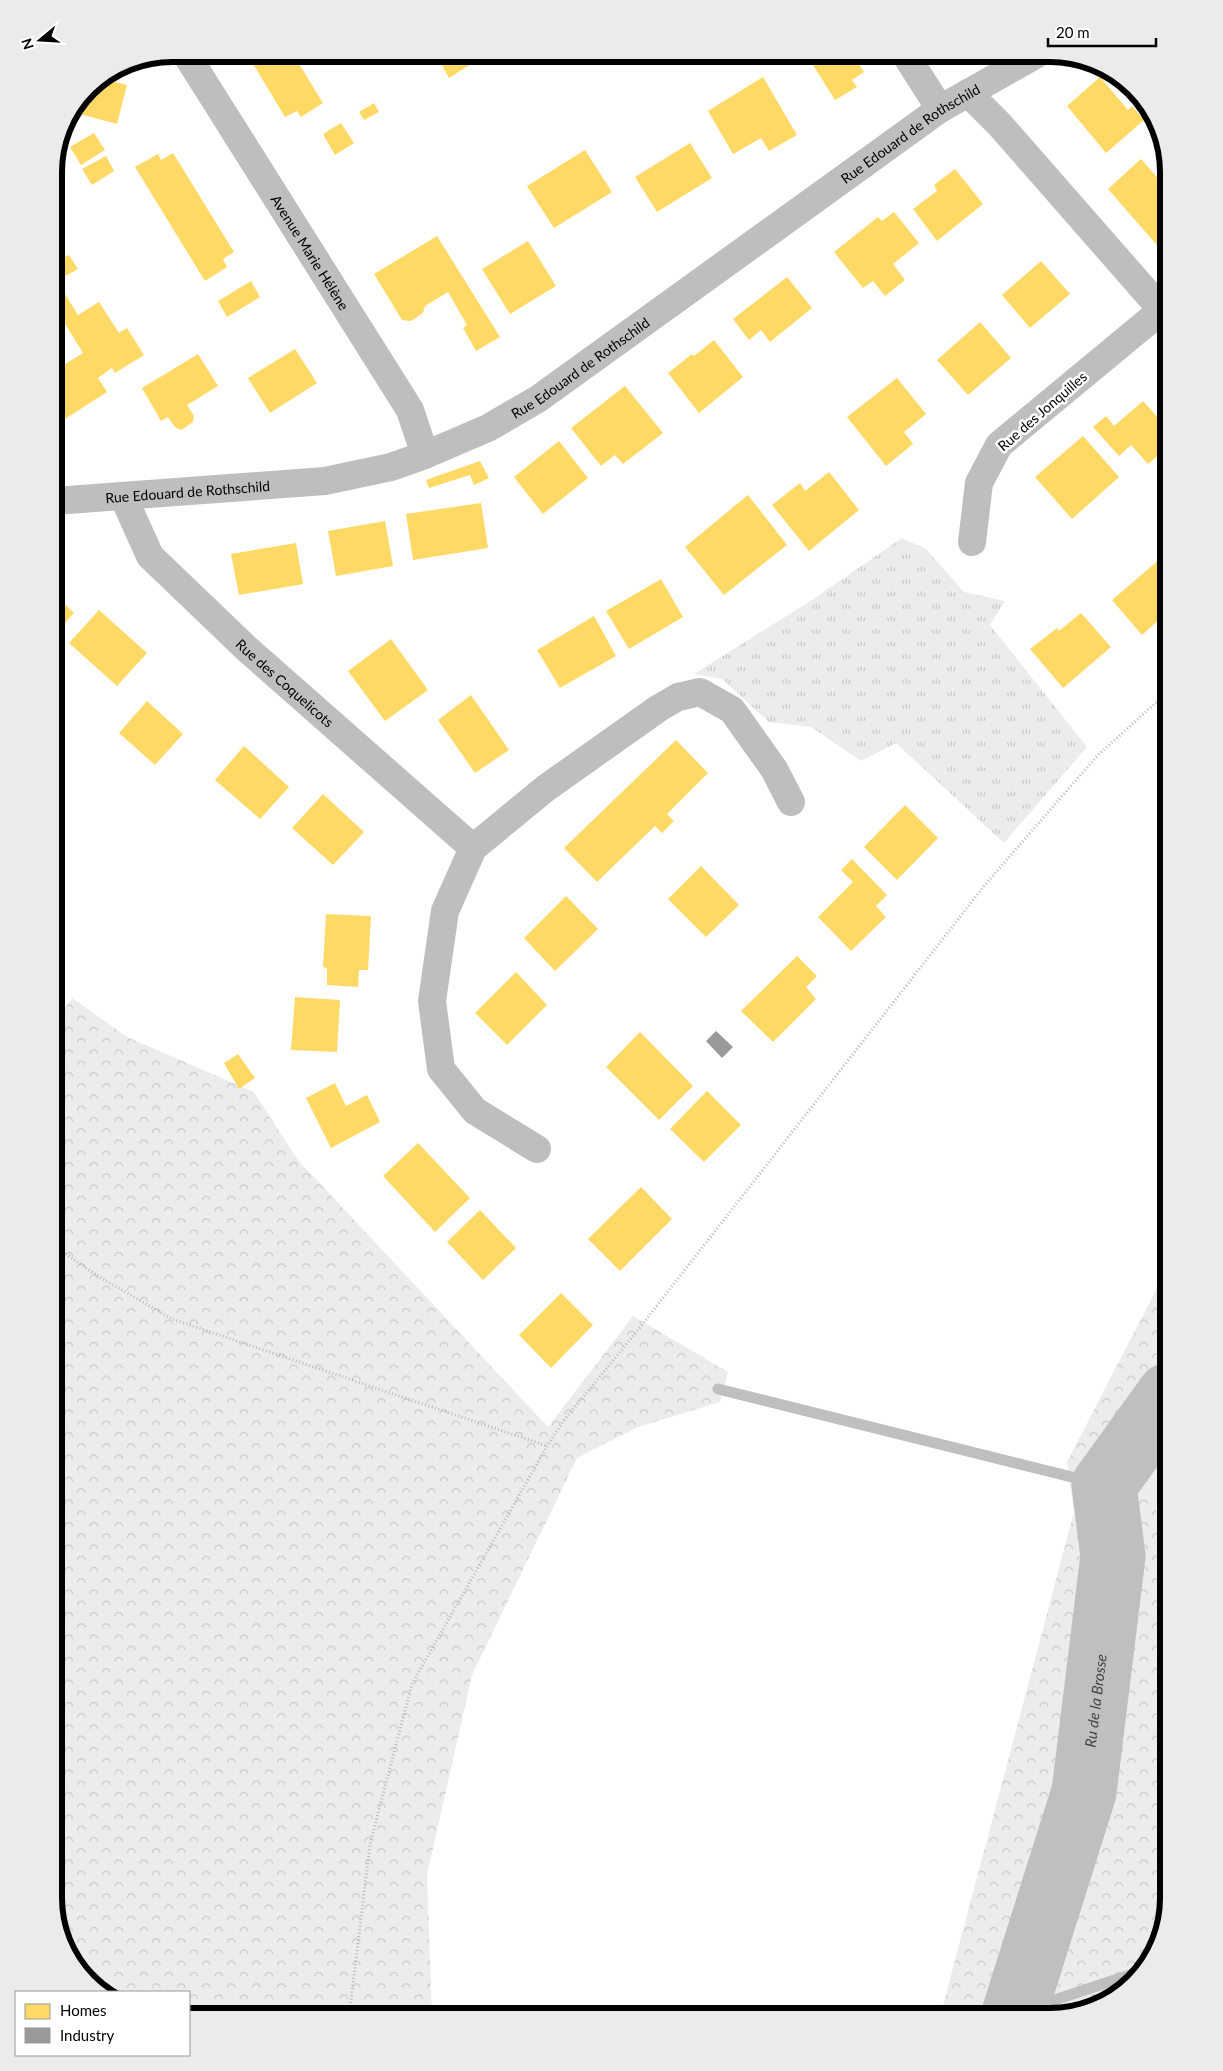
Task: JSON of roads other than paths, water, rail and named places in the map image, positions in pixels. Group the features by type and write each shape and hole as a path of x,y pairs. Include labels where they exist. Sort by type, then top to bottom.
{"street":[{"name":"Avenue Marie Hélène","path":"191,62 410,410 425,455"},
{"path":"911,63 940,109"},
{"name":"Rue Edouard de Rothschild","path":"63,500 324,481 391,467 425,455 488,428 538,399 940,109 1021,63"},
{"name":"Rue des Jonquilles","path":"968,93 1000,125 1160,307"},
{"name":"Rue des Jonquilles","path":"972,542 979,483 999,445 1160,319"},
{"name":"Rue des Coquelicots","path":"123,496 150,556 247,649 473,848"},
{"path":"537,1149 475,1111 441,1069 432,1001 445,911 473,848 546,788 659,708 678,698 700,692 732,710 774,769 791,802"}],"waterway":[{"path":"718,1389 1104,1485"},
{"name":"Ru de la Brosse","path":"1016,2008 1084,1792 1113,1556 1104,1485 1160,1407"},
{"path":"1030,2008 1129,1975"}]}
